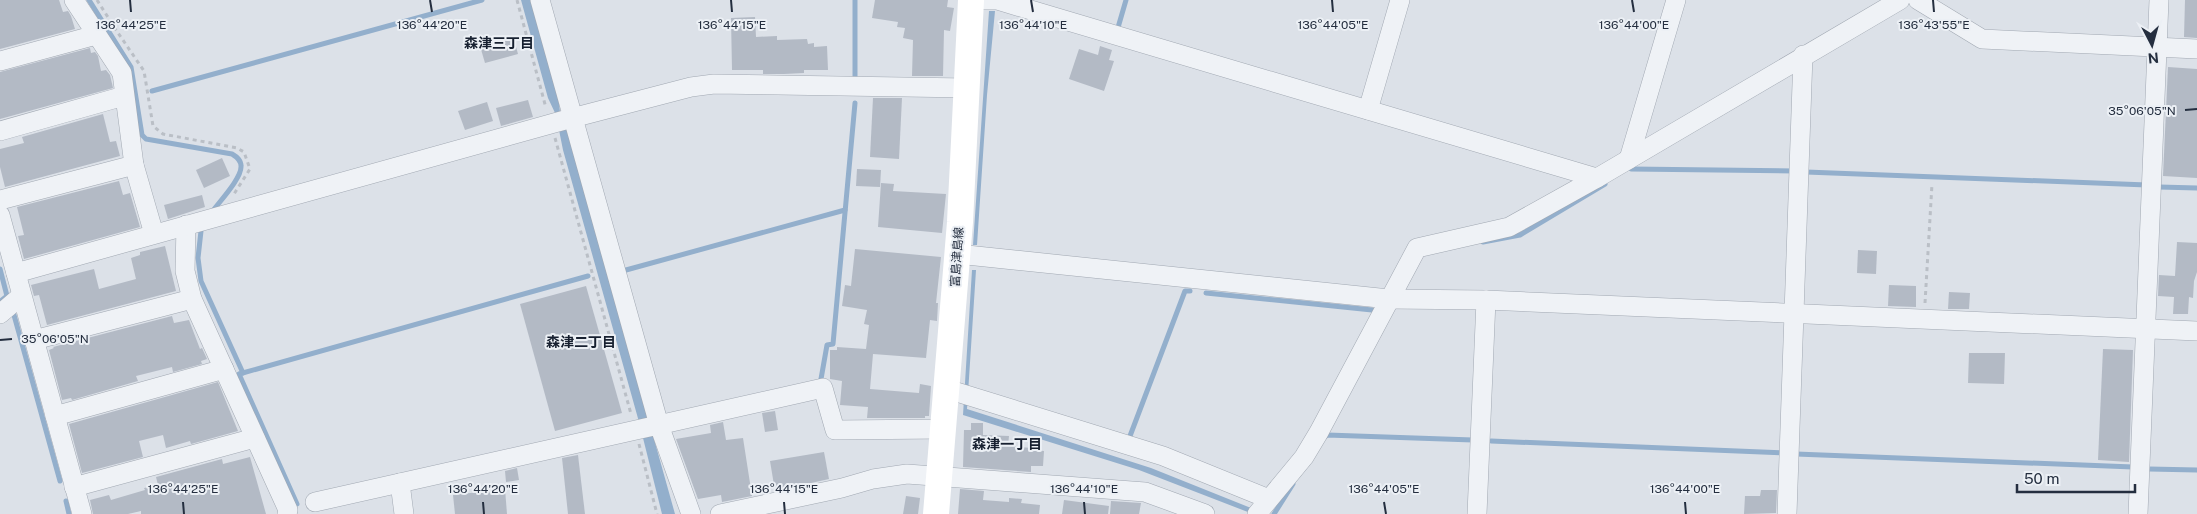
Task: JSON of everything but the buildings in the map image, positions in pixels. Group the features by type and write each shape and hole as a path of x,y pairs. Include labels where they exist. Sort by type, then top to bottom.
{"main road":[{"name":"富島津島線","path":"936,514 943,430 960,393 957,254 971,0"}],"street":[{"path":"74,0 122,73 134,165 154,234"},
{"path":"540,0 561,121 646,427 691,514"},
{"path":"983,0 997,0 1597,178"},
{"path":"1368,110 1400,0"},
{"path":"1629,159 1676,0"},
{"path":"960,393 1163,456 1262,507 1304,457 1319,432 1416,248 1509,227 1597,178 1803,55 1900,0"},
{"path":"1918,0 1982,39 2197,49"},
{"path":"2138,514 2159,0"},
{"path":"0,61 96,35"},
{"path":"1787,514 1796,313 1803,55"},
{"path":"16,273 561,121 691,87 714,84 967,88"},
{"path":"0,131 124,96"},
{"path":"0,200 134,165"},
{"path":"0,215 82,514"},
{"path":"186,225 185,271 192,299 288,510 287,514"},
{"path":"957,254 1389,299 1486,300 2197,331"},
{"path":"0,314 21,296"},
{"path":"34,340 192,299"},
{"path":"1477,514 1486,300"},
{"path":"55,416 224,369"},
{"path":"315,502 823,388 835,430 943,430"},
{"path":"74,487 255,438"},
{"path":"720,514 842,488 873,479 907,474 1145,492 1205,514"},
{"path":"400,483 404,514"}],"path":[{"path":"97,0 144,71 153,126 156,130 163,134 237,148 244,152 249,163 248,175 217,217"},
{"path":"517,0 561,121 646,427 657,514"},
{"path":"1924,319 1932,184"}],"water":[{"path":"521,0 532,0 558,94 560,112 572,146 675,514 662,514 639,422 563,150 556,115 548,98"},
{"path":"989,11 995,11 987,95 977,245 973,245"},
{"path":"972,270 976,270 967,409 1151,468 1261,512 1253,514 1139,470 963,415"}],"waterway":[{"path":"89,0 131,67 142,135 146,139 232,154 239,160 241,166 238,177 212,212"},
{"path":"152,91 482,0"},
{"path":"855,0 855,76"},
{"path":"1117,31 1126,0"},
{"path":"821,379 827,345 833,344 855,103"},
{"path":"1631,169 1795,171"},
{"path":"1806,172 2147,185"},
{"path":"1483,242 1520,235 1605,184"},
{"path":"2159,187 2197,188"},
{"path":"626,270 845,210"},
{"path":"201,231 198,258 201,281 243,373"},
{"path":"0,269 7,296 2,300"},
{"path":"297,504 239,374 588,276"},
{"path":"1130,436 1185,291 1190,291"},
{"path":"1206,293 1372,310"},
{"path":"14,315 60,481"},
{"path":"1325,437 1327,435 1473,440"},
{"path":"1491,441 1785,453"},
{"path":"1796,454 2133,467"},
{"path":"2149,469 2197,470"},
{"path":"1274,514 1293,484"},
{"path":"66,501 69,514"}],"district":[{"name":"森津三丁目","path":"499,43"},
{"name":"森津二丁目","path":"581,342"},
{"name":"森津一丁目","path":"1007,444"}]}
